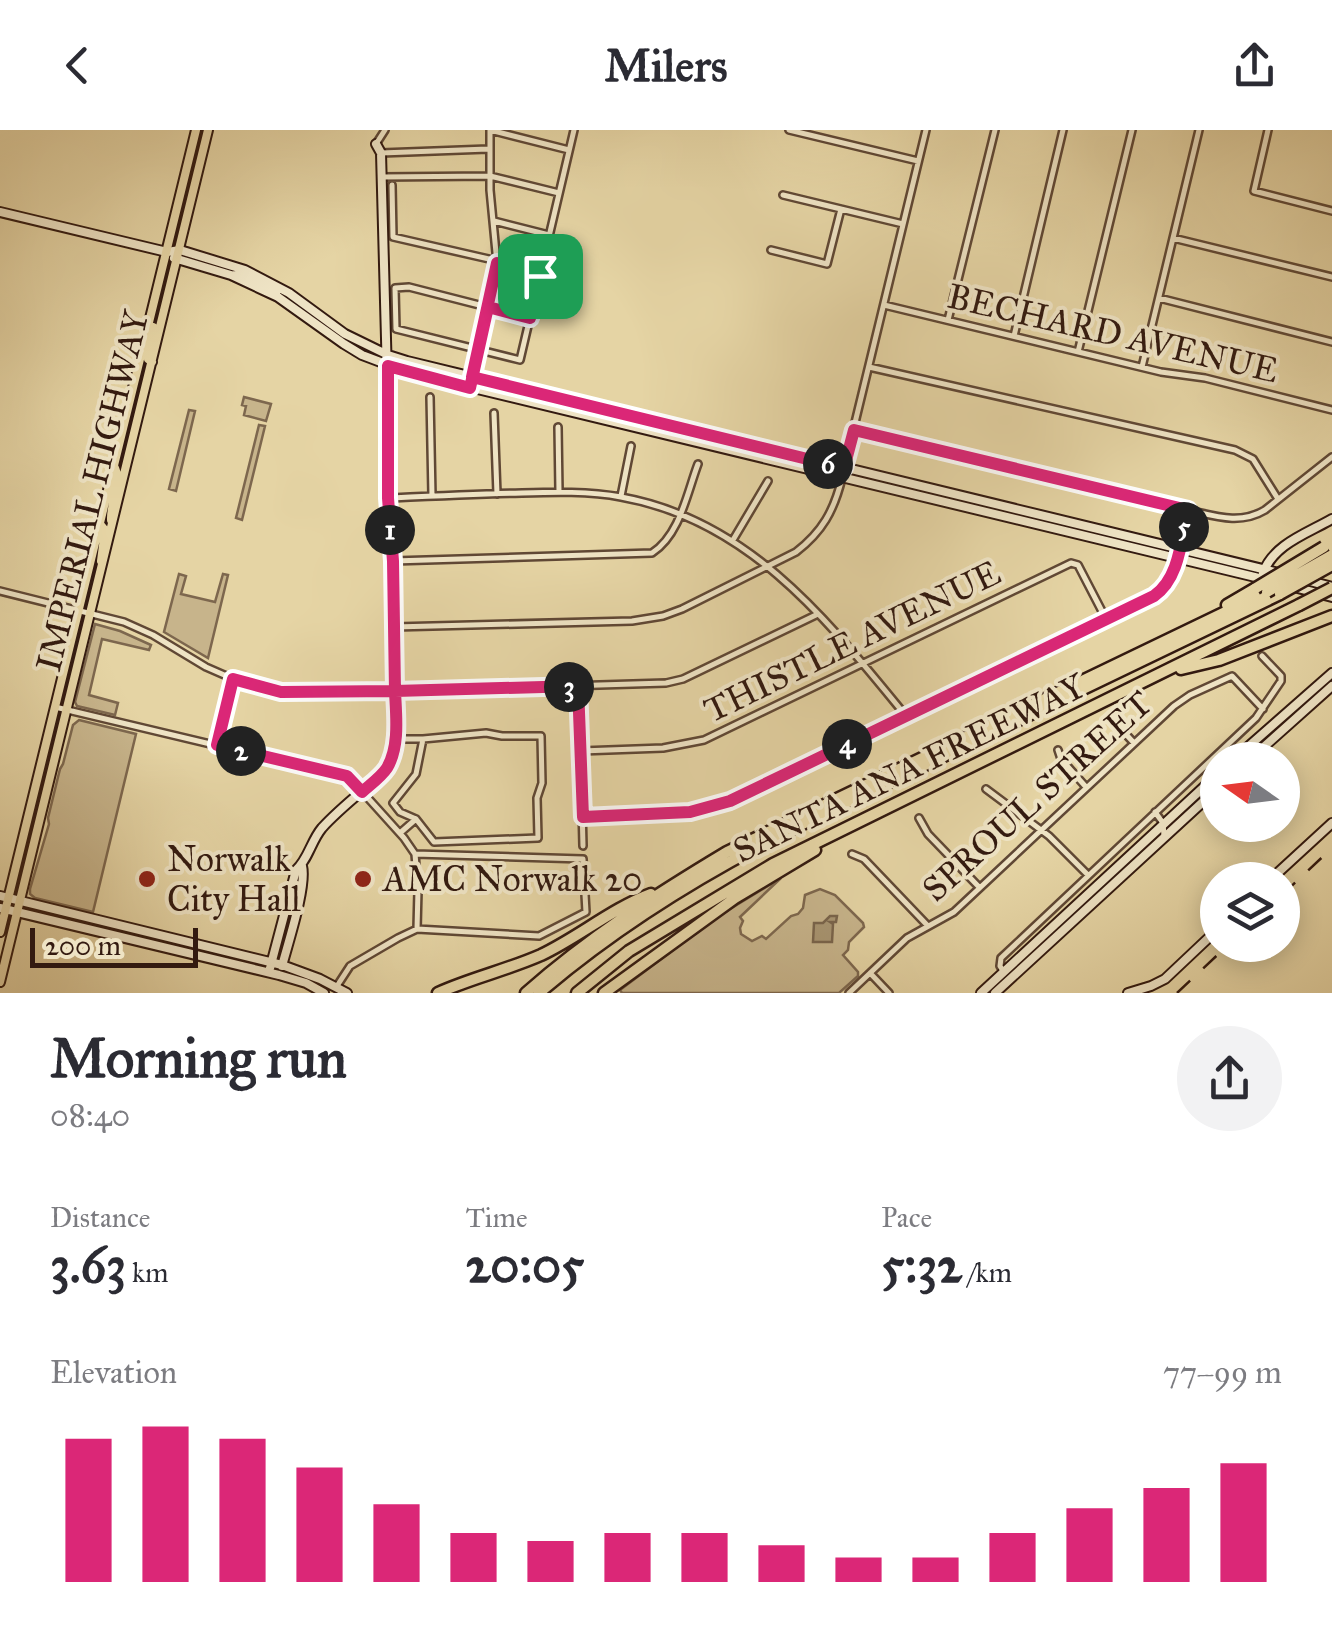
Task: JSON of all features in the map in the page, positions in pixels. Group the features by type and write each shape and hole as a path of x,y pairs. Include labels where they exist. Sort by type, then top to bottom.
{"highway":[{"name":"SANTA ANA FREEWAY","path":"526,993 603,932 727,852 1184,633 1262,581 1329,548"},
{"path":"539,993 640,916 744,853 1280,594 1332,565"},
{"name":"SANTA ANA FREEWAY","path":"576,993 628,951 772,864 1332,587"},
{"path":"1166,672 1220,660 1332,616"},
{"path":"604,993 735,898 870,815"},
{"path":"438,993 537,956 633,901 666,889"}],"main road":[{"name":"IMPERIAL HIGHWAY","path":"0,932 4,898 56,706 196,130"},
{"name":"IMPERIAL HIGHWAY","path":"0,982 208,130"},
{"path":"276,969 301,889 302,866 319,832 389,765 395,739 382,153 376,144"},
{"path":"0,212 246,270 285,290 344,344 388,366 780,458 842,478 905,488"},
{"path":"178,255 278,297 388,355 706,440"},
{"path":"230,275 244,275 278,292 285,290"},
{"path":"152,362 148,359 154,303"},
{"path":"518,399 521,388"},
{"path":"780,458 844,468 905,488 1178,554 1262,581 1332,597"},
{"path":"112,528 110,509 118,475 114,466"},
{"path":"1262,581 1272,556 1282,546 1332,519"},
{"path":"100,524 105,530 101,570"},
{"path":"1262,581 1332,587"},
{"path":"1254,742 1332,674"},
{"path":"1269,742 1332,686"},
{"path":"981,993 1200,790"},
{"path":"994,993 1200,804"},
{"path":"1290,862 1332,823"},
{"path":"4,898 276,969 324,993"},
{"path":"3,909 305,972 347,993"},
{"path":"1128,993 1165,979 1200,947"}],"street":[{"path":"376,144 385,130"},
{"path":"470,388 497,263 490,130 569,150"},
{"path":"530,318 409,287 395,288 396,329 520,360 560,193 574,130"},
{"path":"788,130 918,161"},
{"path":"394,627 632,621 663,616 769,566 813,539 838,496 926,130"},
{"path":"948,320 996,130"},
{"path":"1014,336 1063,130"},
{"path":"1078,352 1132,130"},
{"path":"1142,367 1199,130"},
{"path":"1268,130 1254,191 1332,210"},
{"path":"382,153 489,149"},
{"path":"382,177 490,176 560,193"},
{"path":"392,185 393,237 489,258 505,268 540,276"},
{"path":"783,194 903,224"},
{"path":"770,250 827,264 841,208"},
{"path":"494,221 550,235"},
{"path":"1173,238 1332,277"},
{"path":"1159,298 1332,342"},
{"name":"BECHARD AVENUE","path":"884,306 1332,410"},
{"path":"869,367 1235,450 1253,459 1278,500"},
{"path":"430,398 432,496"},
{"path":"494,413 497,494"},
{"path":"558,427 560,492"},
{"path":"854,430 1240,520 1253,517 1278,500 1332,457"},
{"path":"621,496 631,446"},
{"path":"393,561 652,552 671,535 698,464"},
{"path":"734,540 768,481"},
{"path":"388,498 560,492 621,496 680,513 734,540 797,590 906,716"},
{"path":"583,817 690,812 730,801 1106,619 1160,591 1172,574 1188,510"},
{"name":"THISTLE AVENUE","path":"581,751 663,748 704,740 1071,563 1078,565 1106,619"},
{"path":"0,590 144,631 206,668 281,692 653,684 683,679 818,614"},
{"path":"1004,972 1000,958 1256,718 1281,681 1281,676 1262,656"},
{"name":"SPROUL STREET","path":"849,993 907,938 954,912 1174,706 1232,676 1263,708"},
{"path":"217,745 233,679"},
{"path":"578,686 583,846"},
{"path":"56,706 347,776 415,854 416,930"},
{"path":"1119,721 1134,744"},
{"path":"395,739 486,733 541,736 538,838 434,842 416,819 400,812 394,803 416,774 424,739"},
{"path":"1058,750 1061,759 1087,787"},
{"path":"986,790 1041,830 1088,876"},
{"path":"1156,812 1164,836"},
{"path":"919,818 928,834 980,888"},
{"path":"399,833 416,819"},
{"path":"336,987 350,966 416,930 539,936 586,912 583,859 415,854"},
{"path":"852,854 864,860 928,926"},
{"path":"870,974 889,993"}],"shaded area":[{"path":"244,397 271,404 266,421 244,415"},
{"path":"189,410 195,411 176,491 169,489"},
{"path":"259,425 265,426 242,520 236,518"},
{"path":"179,574 186,576 181,594 215,602 223,574 228,575 208,658 164,632"},
{"path":"95,624 151,645 149,650 102,639 89,695 118,703 115,715 77,706 75,702"},
{"path":"79,720 136,734 93,912 30,894 60,769 73,725"},
{"path":"781,878 740,917 741,934 752,941 762,936 766,939 798,914 805,895 820,889 835,895 864,927 843,955 858,976 839,993 622,993 620,990 717,917"},
{"path":"830,916 837,916 836,922 830,922 832,942 813,942 814,923 823,923"}],"railway":[{"path":"1300,878 1332,848"},
{"path":"1177,993 1210,962"}],"place":[{"name":"Norwalk City Hall","path":"147,879"},
{"name":"AMC Norwalk 20","path":"363,879"}],"route":[{"path":"540,276 497,263 488,307 478,349 472,377 694,432 844,468 854,430 1188,510 1172,574 1154,596 730,801 690,812 583,817 578,686 395,691 392,756 384,772 362,792 347,776 217,745 233,679 281,692 395,691 388,366 470,388 478,349 488,307 530,318 540,276"}]}
